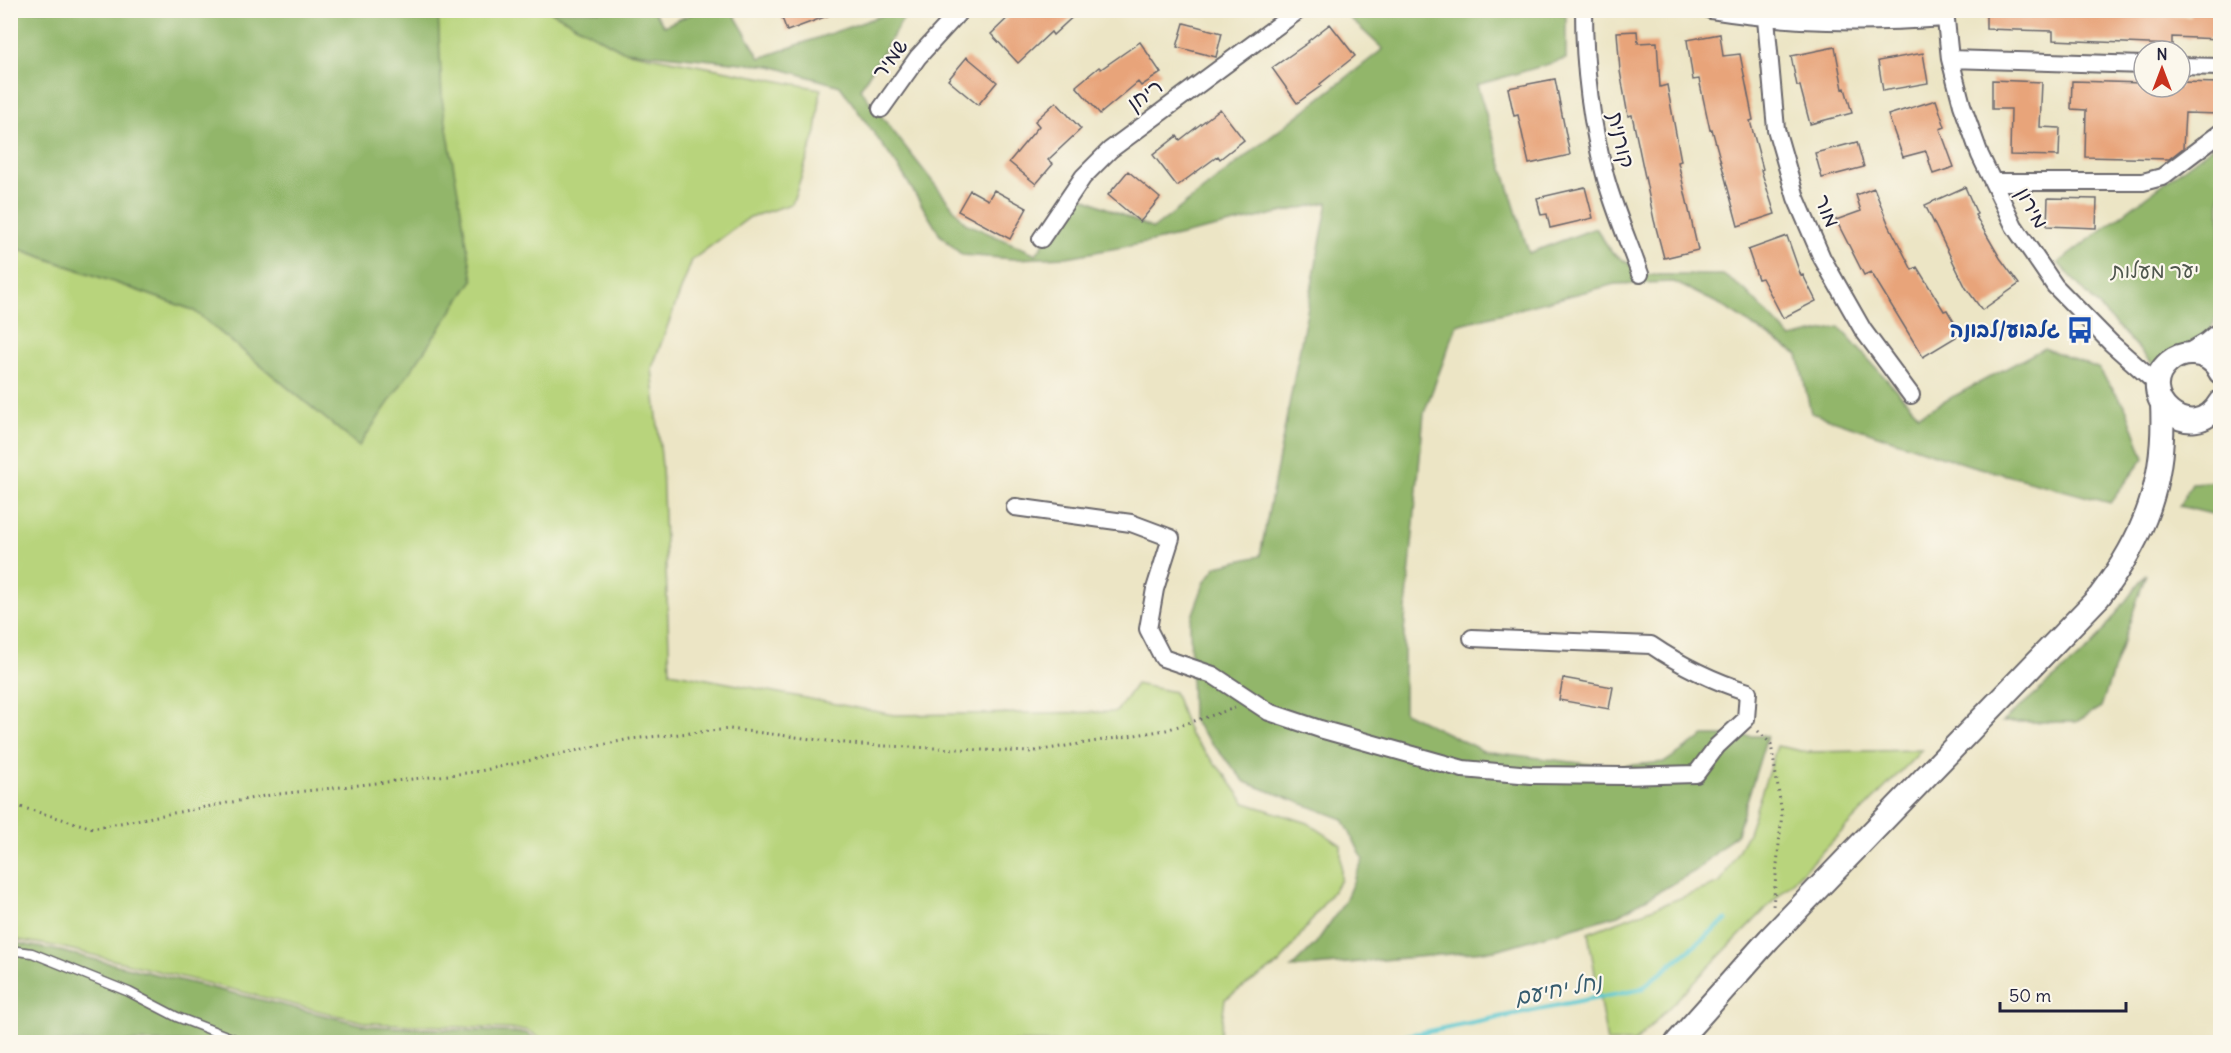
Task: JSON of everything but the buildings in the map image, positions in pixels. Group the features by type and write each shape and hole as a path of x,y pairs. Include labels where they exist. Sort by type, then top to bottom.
{"main road":[{"path":"2191,354 2220,334"},
{"path":"2157,487 2163,436 2160,394 2165,366 2181,355 2191,354 2209,359 2220,372"},
{"path":"2160,394 2169,412 2177,418 2194,420 2208,416 2220,402"},
{"path":"1677,1042 1769,939 2098,597 2130,551 2175,447 2184,431 2194,420"}],"street":[{"name":"שמיר","path":"881,109 918,57 961,10"},
{"name":"ריחן","path":"1041,239 1083,177 1110,150 1299,10"},
{"name":"קורנית","path":"1584,10 1584,49 1590,109 1606,180 1640,274"},
{"path":"1711,10 1766,19 1827,23 1881,23 1945,14"},
{"name":"מירון","path":"1945,14 1950,59 1962,105 1980,155 2014,226 2055,286 2160,394"},
{"name":"מור","path":"1766,19 1776,129 1796,198 1822,258 1863,330 1911,395"},
{"path":"1950,59 2132,65"},
{"path":"2192,66 2220,67"},
{"path":"1993,182 2143,182 2162,177 2220,133"},
{"path":"1015,507 1131,523 1171,538 1155,589 1148,630 1163,658 1213,675 1269,712 1320,729 1463,769 1531,775 1624,776 1696,774 1717,746 1746,719 1748,692 1710,679 1675,662 1651,645 1472,638"}],"lane":[{"path":"10,950 32,953 129,992 177,1017 242,1042"}],"path":[{"path":"10,804 93,828 270,795 475,772 630,739 730,729 861,745 1029,752 1166,730 1254,702"},
{"path":"1746,719 1771,744 1782,813 1769,939"}],"green space":[{"path":"11,10 438,11 442,99 473,280 359,446 193,310 11,246"},
{"path":"1546,10 1566,15 1566,59 1477,85 1529,253 1596,228 1612,253 1647,275 1723,275 1745,290 1791,338 1839,327 1919,415 2044,348 2098,368 2126,408 2144,458 2110,503 1962,463 1811,413 1798,355 1721,305 1674,282 1615,284 1457,325 1424,413 1404,632 1404,712 1483,751 1612,767 1665,762 1704,736 1767,736 1737,833 1697,870 1618,915 1496,950 1291,968 1316,943 1344,903 1363,859 1343,819 1245,782 1192,720 1190,622 1205,581 1217,566 1260,556 1328,202 1151,242 1067,257 1014,259 962,255 940,235 901,171 840,86 771,66 623,51 550,11 653,11 664,26 698,11 732,11 760,58 895,11 908,11 860,89 965,223 1036,254 1078,195 1153,229 1383,49 1342,11"},
{"path":"437,11 550,11 623,51 821,89 816,132 792,204 750,217 692,260 652,368 662,466 670,672 894,715 1116,712 1136,684 1174,692 1190,735 1225,775 1245,803 1308,823 1341,845 1341,880 1280,963 1225,999 1219,1042 546,1042 527,1030 368,1023 60,947 11,939 10,246 193,310 359,446 442,99"},
{"name":"יער מעלות","path":"2220,141 2220,310 2197,358 2162,374 2058,263"},
{"path":"2220,481 2220,516 2179,506 2192,483"},
{"path":"2146,574 2101,707 2076,722 2002,722 2091,647"},
{"path":"1777,746 1807,752 1922,750 1635,1042 1607,1042 1588,933 1720,883 1748,833"},
{"path":"10,942 60,951 368,1026 526,1033 540,1042 11,1042"}],"waterway":[{"name":"נחל יחיעם","path":"1376,1042 1641,989 1726,920"}],"place":[{"name":"גלבוע/לבונה","path":"2080,330"}]}
